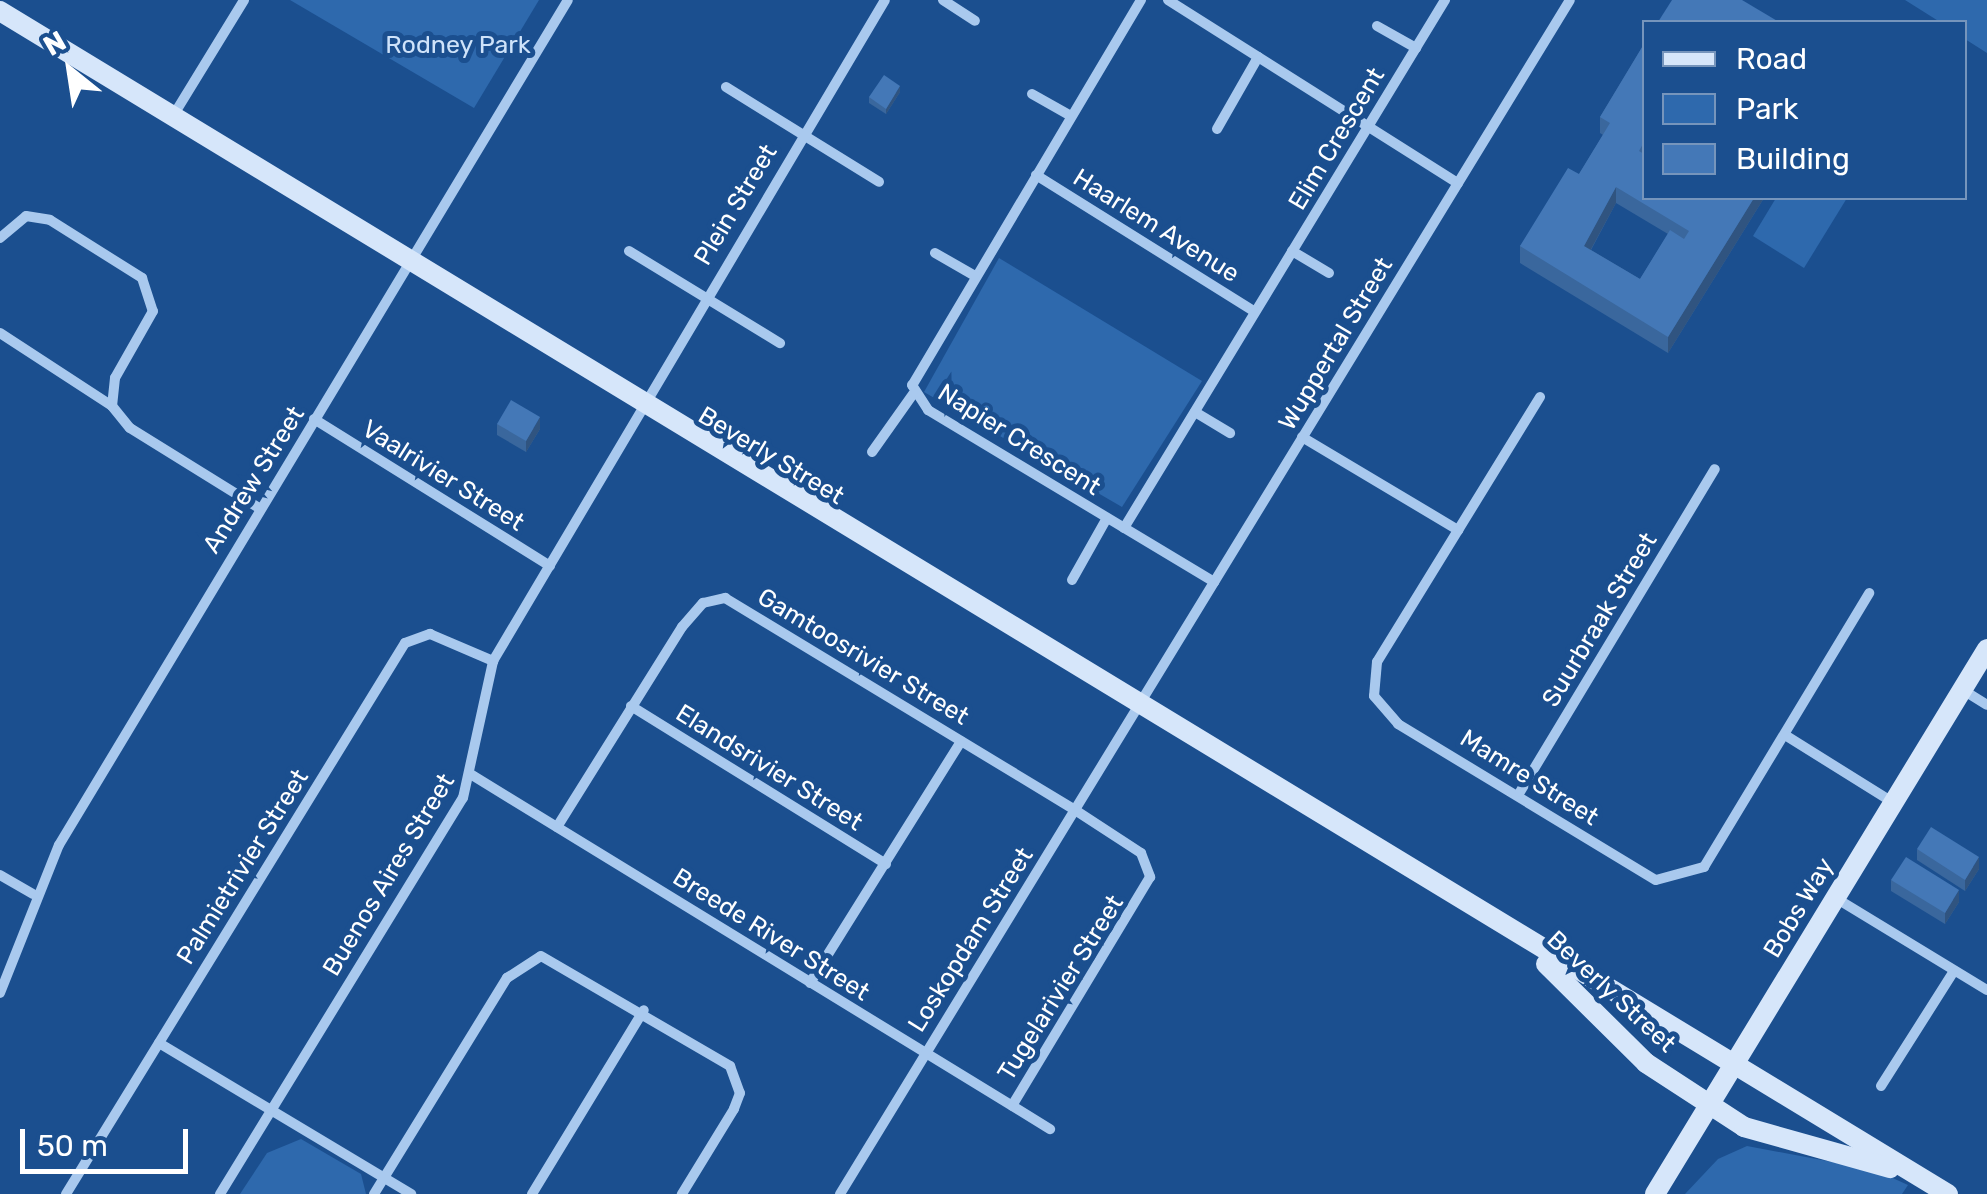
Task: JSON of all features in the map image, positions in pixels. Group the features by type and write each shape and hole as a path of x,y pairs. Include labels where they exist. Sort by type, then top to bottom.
{"street":[{"path":"172,117 244,0"},
{"name":"Andrew Street","path":"0,992 32,894 259,508 568,0"},
{"name":"Plein Street","path":"642,406 885,0"},
{"path":"942,0 976,21"},
{"name":"Napier Crescent","path":"872,452 914,394 913,375 1141,0"},
{"path":"1168,0 1458,183"},
{"name":"Elim Crescent","path":"1124,528 1445,0"},
{"name":"Wuppertal Street","path":"1136,708 1570,0"},
{"name":"Beverly Street","path":"0,11 1517,940 1734,1062 1946,1194"},
{"name":"Elim Crescent","path":"1377,26 1416,48"},
{"path":"1217,129 1258,57"},
{"name":"Plein Street","path":"726,88 879,182"},
{"path":"1032,94 1072,116"},
{"name":"Haarlem Avenue","path":"1036,175 1255,312"},
{"path":"0,238 26,216 50,220 142,278 153,311 115,378 112,406"},
{"name":"Plein Street","path":"629,251 780,344"},
{"path":"1292,251 1329,273"},
{"path":"935,253 975,276"},
{"path":"0,334 112,406 130,428 259,508"},
{"name":"Napier Crescent","path":"914,394 1214,582"},
{"name":"Mamre Street","path":"1540,397 1377,662 1374,696 1398,724 1520,792 1656,880 1684,878 1704,867 1868,593"},
{"name":"Buenos Aires Street","path":"220,1194 472,775 493,661 642,406"},
{"path":"1195,412 1230,433"},
{"name":"Vaalrivier Street","path":"314,419 550,566"},
{"path":"1302,438 1458,530"},
{"name":"Suurbraak Street","path":"1520,792 1715,469"},
{"name":"Napier Crescent","path":"1072,580 1107,518"},
{"name":"Gamtoosrivier Street","path":"556,827 695,610 726,598 1074,810"},
{"name":"Palmietrivier Street","path":"66,1194 405,643 430,634 493,661"},
{"name":"Bobs Way","path":"1654,1194 1987,649"},
{"path":"1962,690 1987,705"},
{"name":"Elandsrivier Street","path":"630,706 886,864"},
{"name":"Loskopdam Street","path":"840,1194 1136,708"},
{"path":"1785,735 1894,803"},
{"path":"810,983 960,740"},
{"name":"Breede River Street","path":"472,775 1050,1129"},
{"name":"Tugelarivier Street","path":"1012,1106 1150,877 1141,852 1074,810"},
{"path":"0,875 32,894"},
{"path":"1834,896 1987,990"},
{"name":"Beverly Street","path":"1517,940 1646,1063 1708,1104 1777,1142 1876,1162 1946,1194"},
{"path":"374,1194 516,966 558,958 719,1056 740,1092 682,1194"},
{"path":"1882,1086 1954,970"},
{"path":"532,1194 644,1010"},
{"path":"159,1042 411,1194"}],"green space":[{"name":"Rodney Park","path":"290,0 539,0 474,108"},
{"path":"1905,0 1987,0 1987,53 1967,40 1967,20 1937,20"},
{"path":"1775,200 1846,200 1804,268 1753,236"},
{"path":"999,258 1202,381 1122,507 924,392"},
{"path":"301,1139 361,1174 366,1194 240,1194 267,1153"},
{"path":"1747,1146 1875,1170 1908,1185 1902,1194 1685,1194 1718,1159"}],"building":[{"path":"1672,0 1742,0 1776,20 1659,20"},
{"path":"1642,47 1642,200 1753,200 1668,337 1520,246 1568,168 1579,174 1610,123 1600,117","holes":["1616,187 1689,231 1684,239 1670,230 1640,279 1584,246"]},
{"path":"884,75 900,86 886,109 869,97"},
{"path":"511,400 540,417 526,441 497,424"},
{"path":"1931,827 1979,857 1965,880 1917,849"},
{"path":"1906,857 1959,890 1945,913 1891,880"}]}
